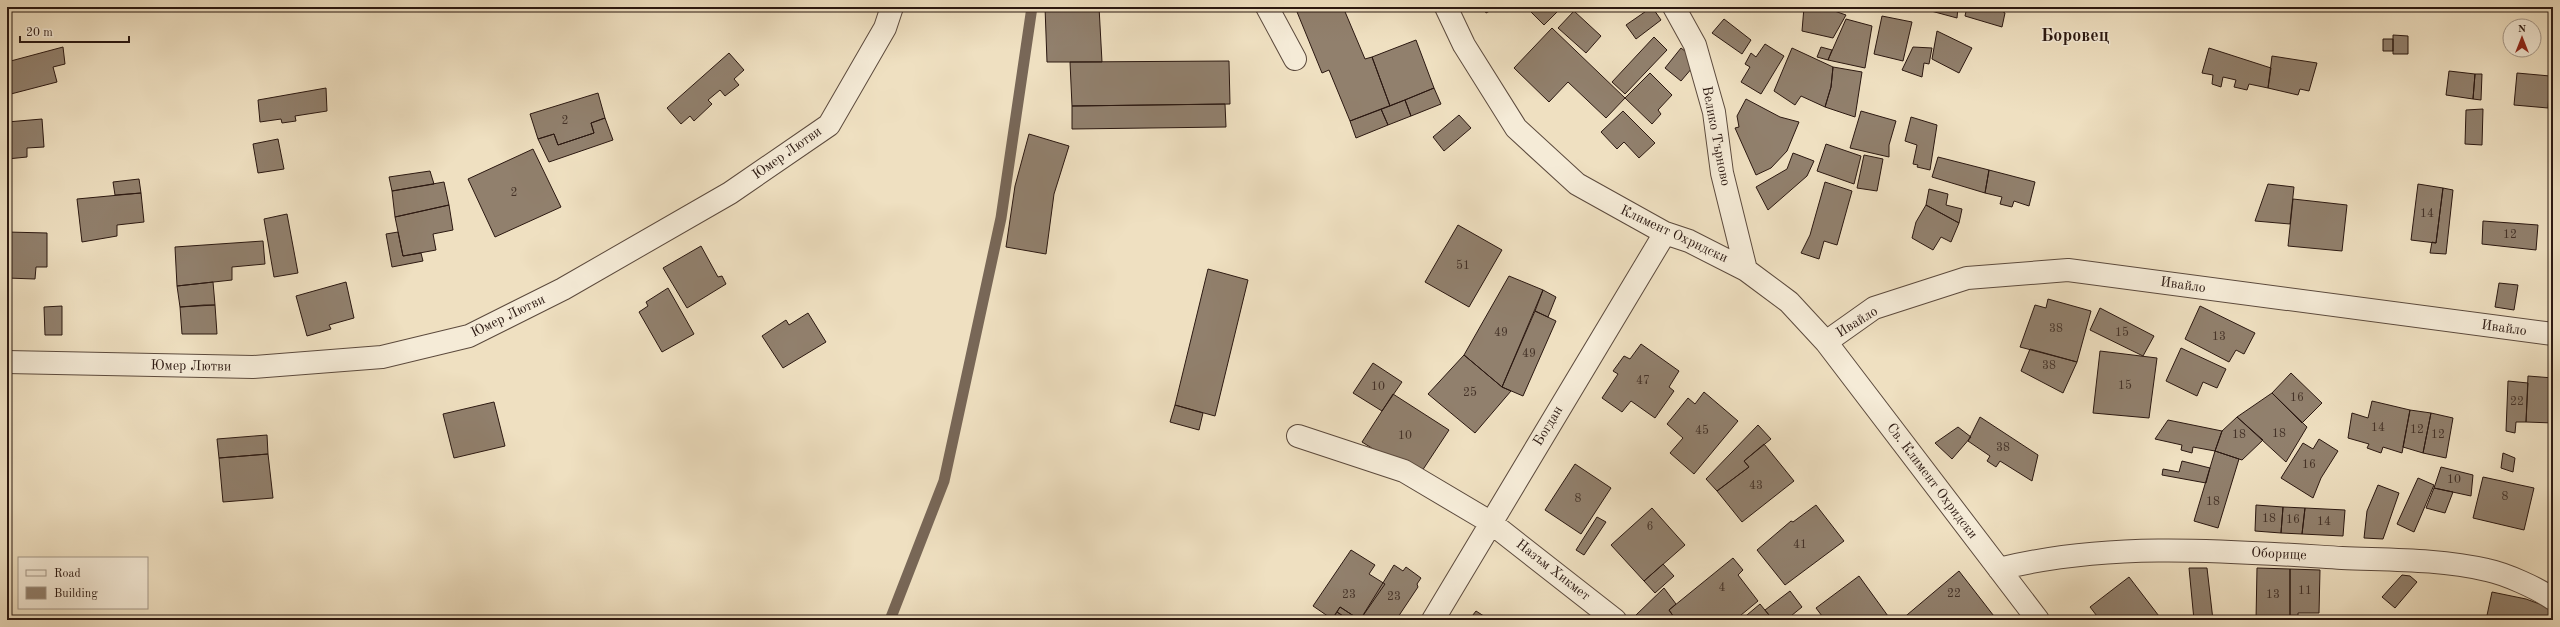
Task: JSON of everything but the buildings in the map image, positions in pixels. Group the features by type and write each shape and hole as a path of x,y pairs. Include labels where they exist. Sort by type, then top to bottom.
{"street":[{"name":"Юмер Лютви","path":"7,362 252,367 382,357 469,336 563,289 730,193 828,125 885,28 892,7"},
{"path":"1267,7 1296,59"},
{"name":"Климент Охридски","path":"1446,7 1464,45 1516,128 1577,184 1665,233 1689,240 1746,270 1789,302 1826,342"},
{"name":"Велико Търново","path":"1674,7 1695,45 1714,112 1722,173 1746,270"},
{"name":"Богдан","path":"1433,620 1490,522 1665,233"},
{"name":"Ивайло","path":"1826,342 1874,308 1966,278 2068,270 2553,334"},
{"name":"Св. Климент Охридски","path":"1826,342 1999,569 2030,617"},
{"name":"Назъм Хикмет","path":"1298,436 1404,471 1490,522 1615,620"},
{"name":"Оборище","path":"1999,569 2042,558 2128,552 2240,552 2436,563 2488,570 2544,593 2553,599"}],"waterway":[{"path":"890,620 944,481 1001,218 1032,7"}],"district":[{"name":"Боровец","path":"2075,36"}]}
